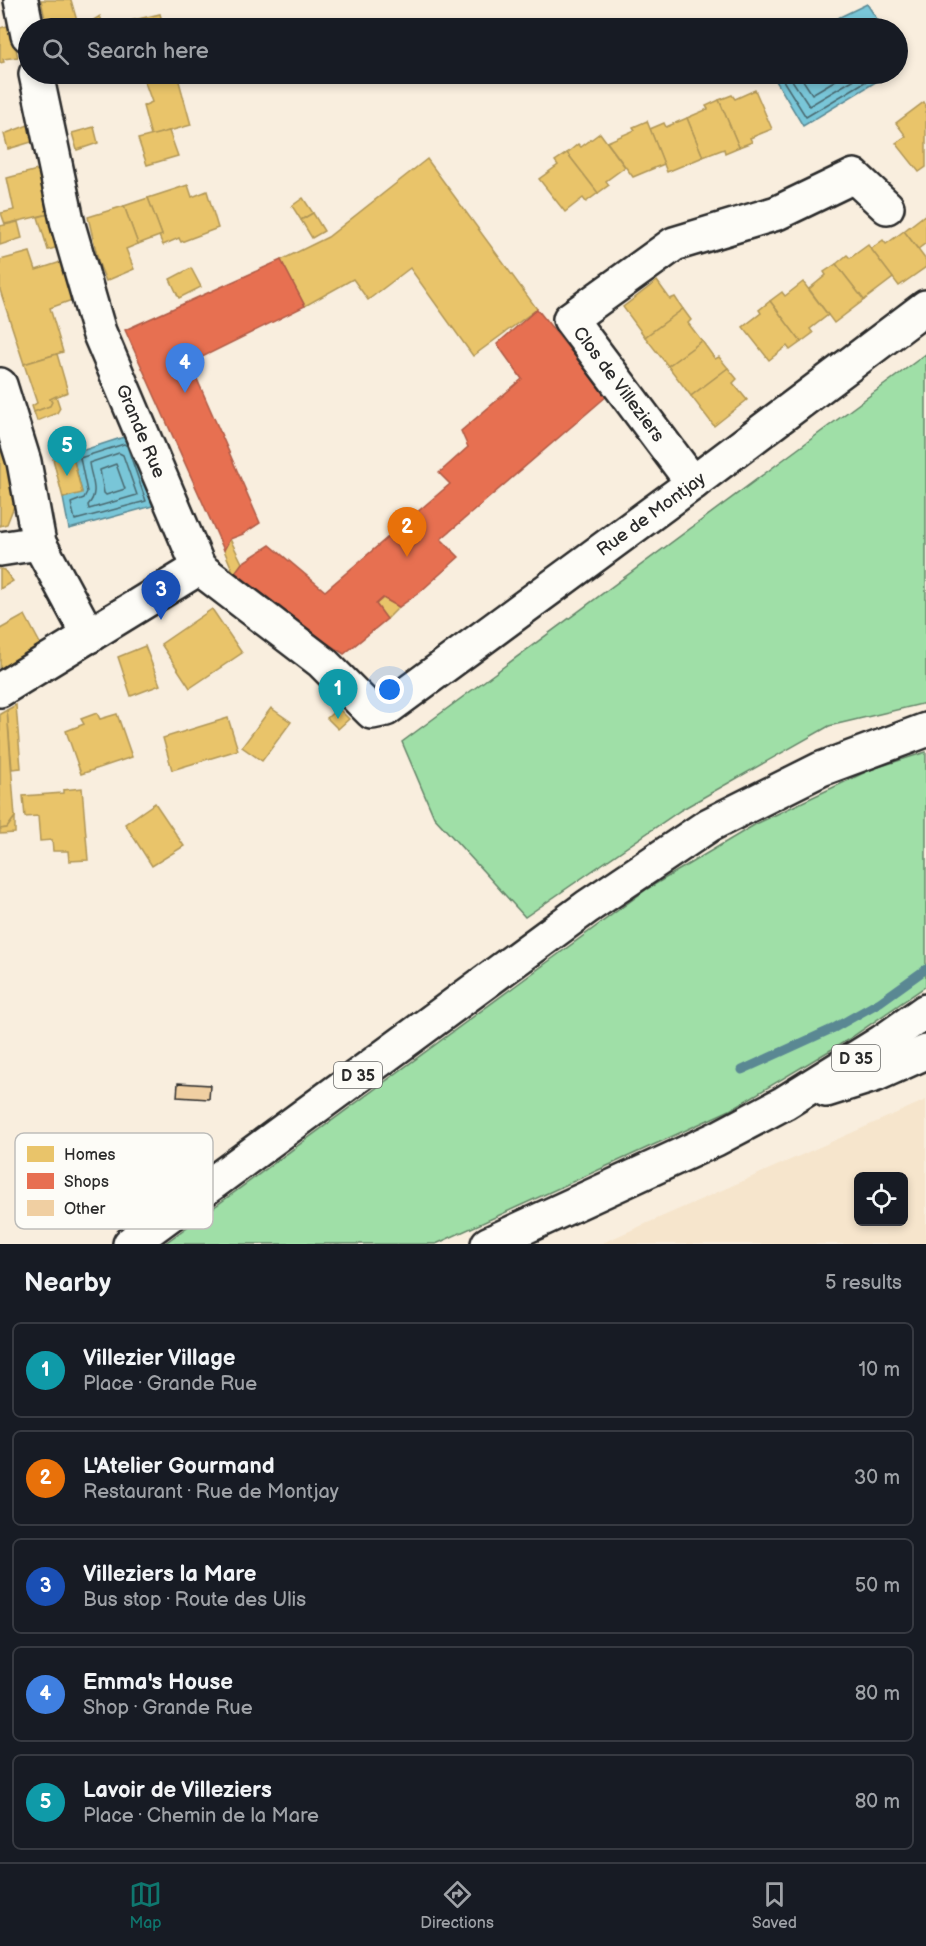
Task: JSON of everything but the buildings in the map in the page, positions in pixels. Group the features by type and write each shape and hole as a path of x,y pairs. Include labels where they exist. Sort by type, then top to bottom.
{"street":[{"path":"21,0 25,18"},
{"name":"Grande Rue","path":"38,84 68,225 99,332 199,568 322,662 372,712"},
{"name":"Clos de Villeziers","path":"693,483 570,319 674,244 777,213 854,176 887,207"},
{"name":"Rue de Montjay","path":"372,712 386,709 693,483 926,307"},
{"path":"0,385 24,462 39,543 89,636"},
{"path":"0,549 39,543"},
{"path":"0,690 199,568"},
{"name":"D 35","path":"213,1183 587,907 709,825 821,769 926,730"},
{"name":"D 35","path":"488,1244 716,1139 784,1103 926,1011"},
{"path":"784,1103 876,1074 926,1052"},
{"name":"D 35","path":"130,1244 150,1229"}],"shaded area":[{"path":"926,1100 926,1244 600,1244"}],"green space":[{"path":"926,354 926,703 829,726 681,810 525,917 434,817 402,742"},
{"path":"926,752 926,986 849,1039 730,1110 436,1244 164,1244 184,1229 213,1229 213,1208 647,889 756,824 872,769"}],"water":[{"path":"867,4 876,18 838,18"},
{"path":"778,84 872,84 803,126"},
{"path":"130,435 156,505 69,529 63,498 82,492 72,454"}],"waterway":[{"path":"742,1070 834,1028 880,1002 926,969"}],"place":[{"name":"Emma's House","path":"185,393"},
{"name":"Lavoir de Villeziers","path":"67,476"},
{"name":"L'Atelier Gourmand","path":"407,557"},
{"name":"Villeziers la Mare","path":"161,620"},
{"name":"Villezier Village","path":"338,719"}]}
